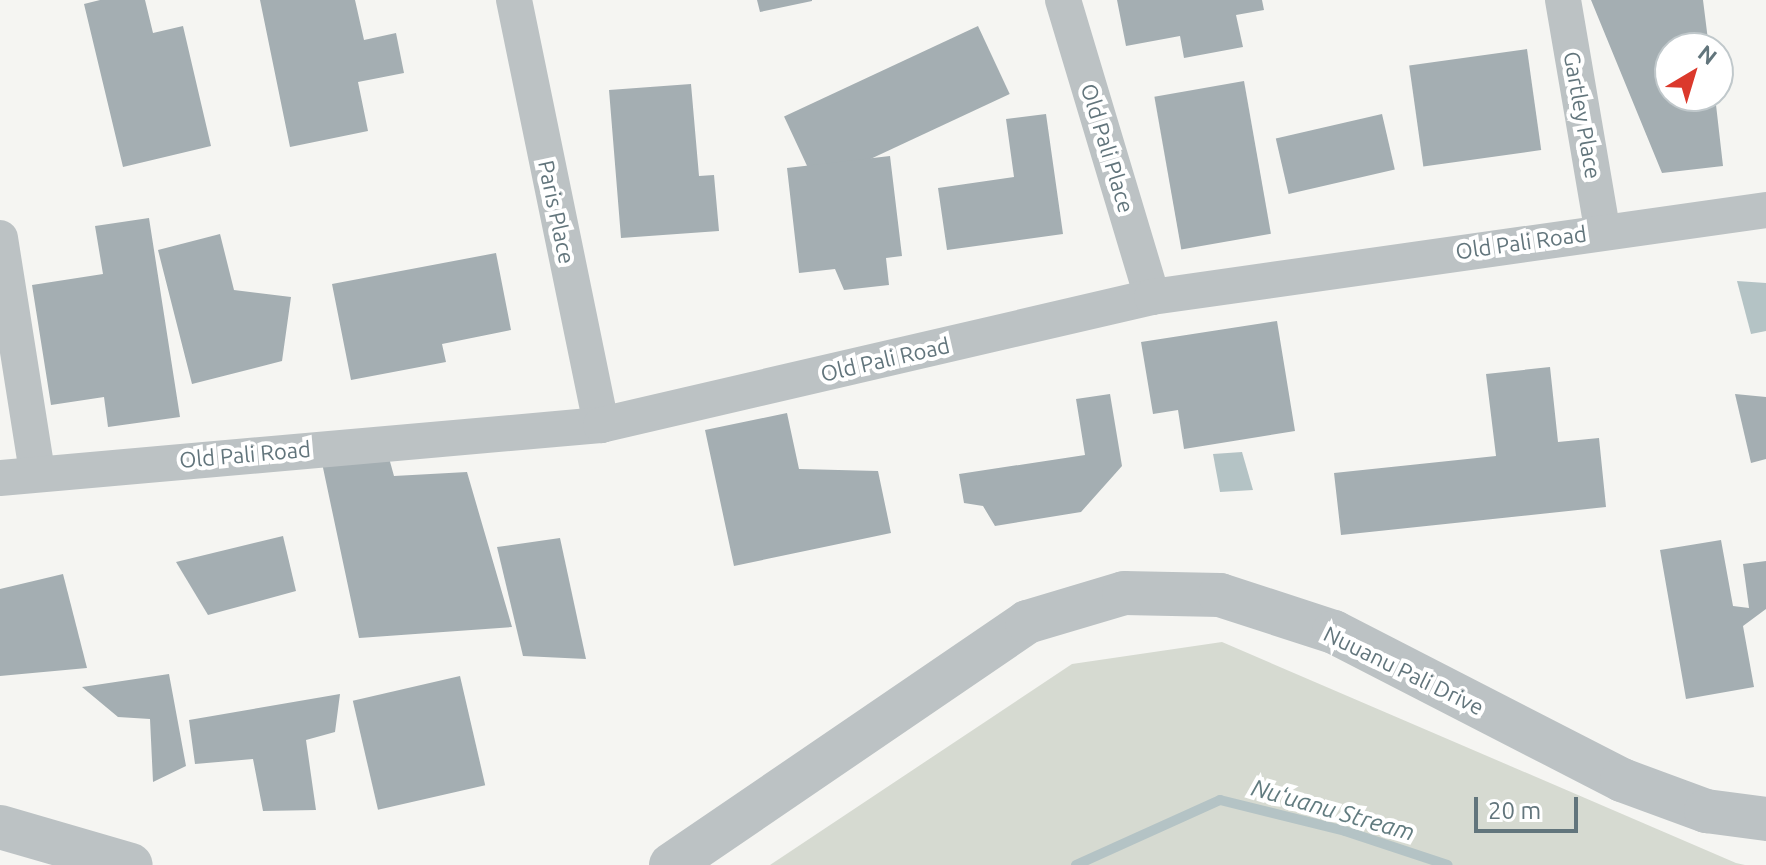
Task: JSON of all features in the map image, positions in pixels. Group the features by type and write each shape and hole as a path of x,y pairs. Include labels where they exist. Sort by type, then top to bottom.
{"street":[{"name":"Paris Place","path":"514,0 601,425"},
{"name":"Old Pali Place","path":"1063,0 1152,297"},
{"name":"Gartley Place","path":"1563,0 1602,229"},
{"name":"Old Pali Road","path":"0,478 37,471 601,425 1152,297 1602,229 1766,210"},
{"path":"0,238 37,471"},
{"name":"Nuuanu Pali Drive","path":"671,865 1027,622 1124,593 1220,595 1334,632 1622,780 1706,811 1766,819"},
{"path":"0,827 131,865"}],"shaded area":[{"path":"1737,281 1766,283 1766,331 1751,334"},
{"path":"1242,452 1253,490 1220,492 1213,454"},
{"path":"1222,642 1745,865 770,865 1072,664"}],"building":[{"path":"100,0 145,0 153,33 183,26 211,146 123,167 84,4"},
{"path":"260,0 355,0 364,40 396,33 404,73 358,82 368,131 290,147"},
{"path":"757,0 812,0 812,1 760,12"},
{"path":"1117,0 1262,0 1264,10 1236,15 1243,47 1184,58 1180,36 1126,46"},
{"path":"1591,0 1703,0 1707,32 1654,32 1654,112 1717,112 1723,166 1662,173"},
{"path":"978,26 1010,94 816,184 784,116"},
{"path":"1527,49 1541,150 1423,167 1409,66"},
{"path":"1244,81 1271,234 1181,249 1154,97"},
{"path":"691,84 699,176 714,175 719,231 621,238 609,90"},
{"path":"1046,114 1063,234 947,250 938,188 1014,177 1006,119"},
{"path":"1382,114 1395,170 1289,194 1276,139"},
{"path":"890,156 902,256 886,258 889,285 844,290 835,269 799,273 787,168"},
{"path":"149,218 180,417 108,427 104,397 51,405 32,285 103,274 95,226"},
{"path":"220,234 234,290 291,297 282,361 192,384 158,250"},
{"path":"496,253 511,330 442,344 446,362 351,380 332,284"},
{"path":"1277,321 1295,431 1184,449 1178,410 1153,414 1141,342"},
{"path":"1550,367 1558,442 1599,438 1606,507 1341,535 1334,473 1496,456 1486,374"},
{"path":"1110,394 1122,466 1081,512 995,526 983,506 964,503 959,474 1085,455 1076,399"},
{"path":"1735,394 1766,397 1766,459 1751,463"},
{"path":"787,413 799,469 878,471 891,533 734,566 705,430"},
{"path":"389,458 394,476 467,472 512,627 359,638 322,463"},
{"path":"283,536 296,591 208,615 176,562"},
{"path":"560,538 586,659 523,656 497,547"},
{"path":"1721,540 1733,606 1749,608 1743,564 1766,561 1766,609 1743,626 1754,687 1686,699 1660,550"},
{"path":"63,574 87,668 0,676 0,589"},
{"path":"169,674 186,766 153,782 150,719 118,717 82,687"},
{"path":"460,676 485,785 378,810 353,701"},
{"path":"340,694 335,732 306,740 316,810 263,811 253,759 195,764 189,720"}],"waterway":[{"name":"Nuʻuanu Stream","path":"1076,865 1220,800 1345,831 1448,865"}]}
